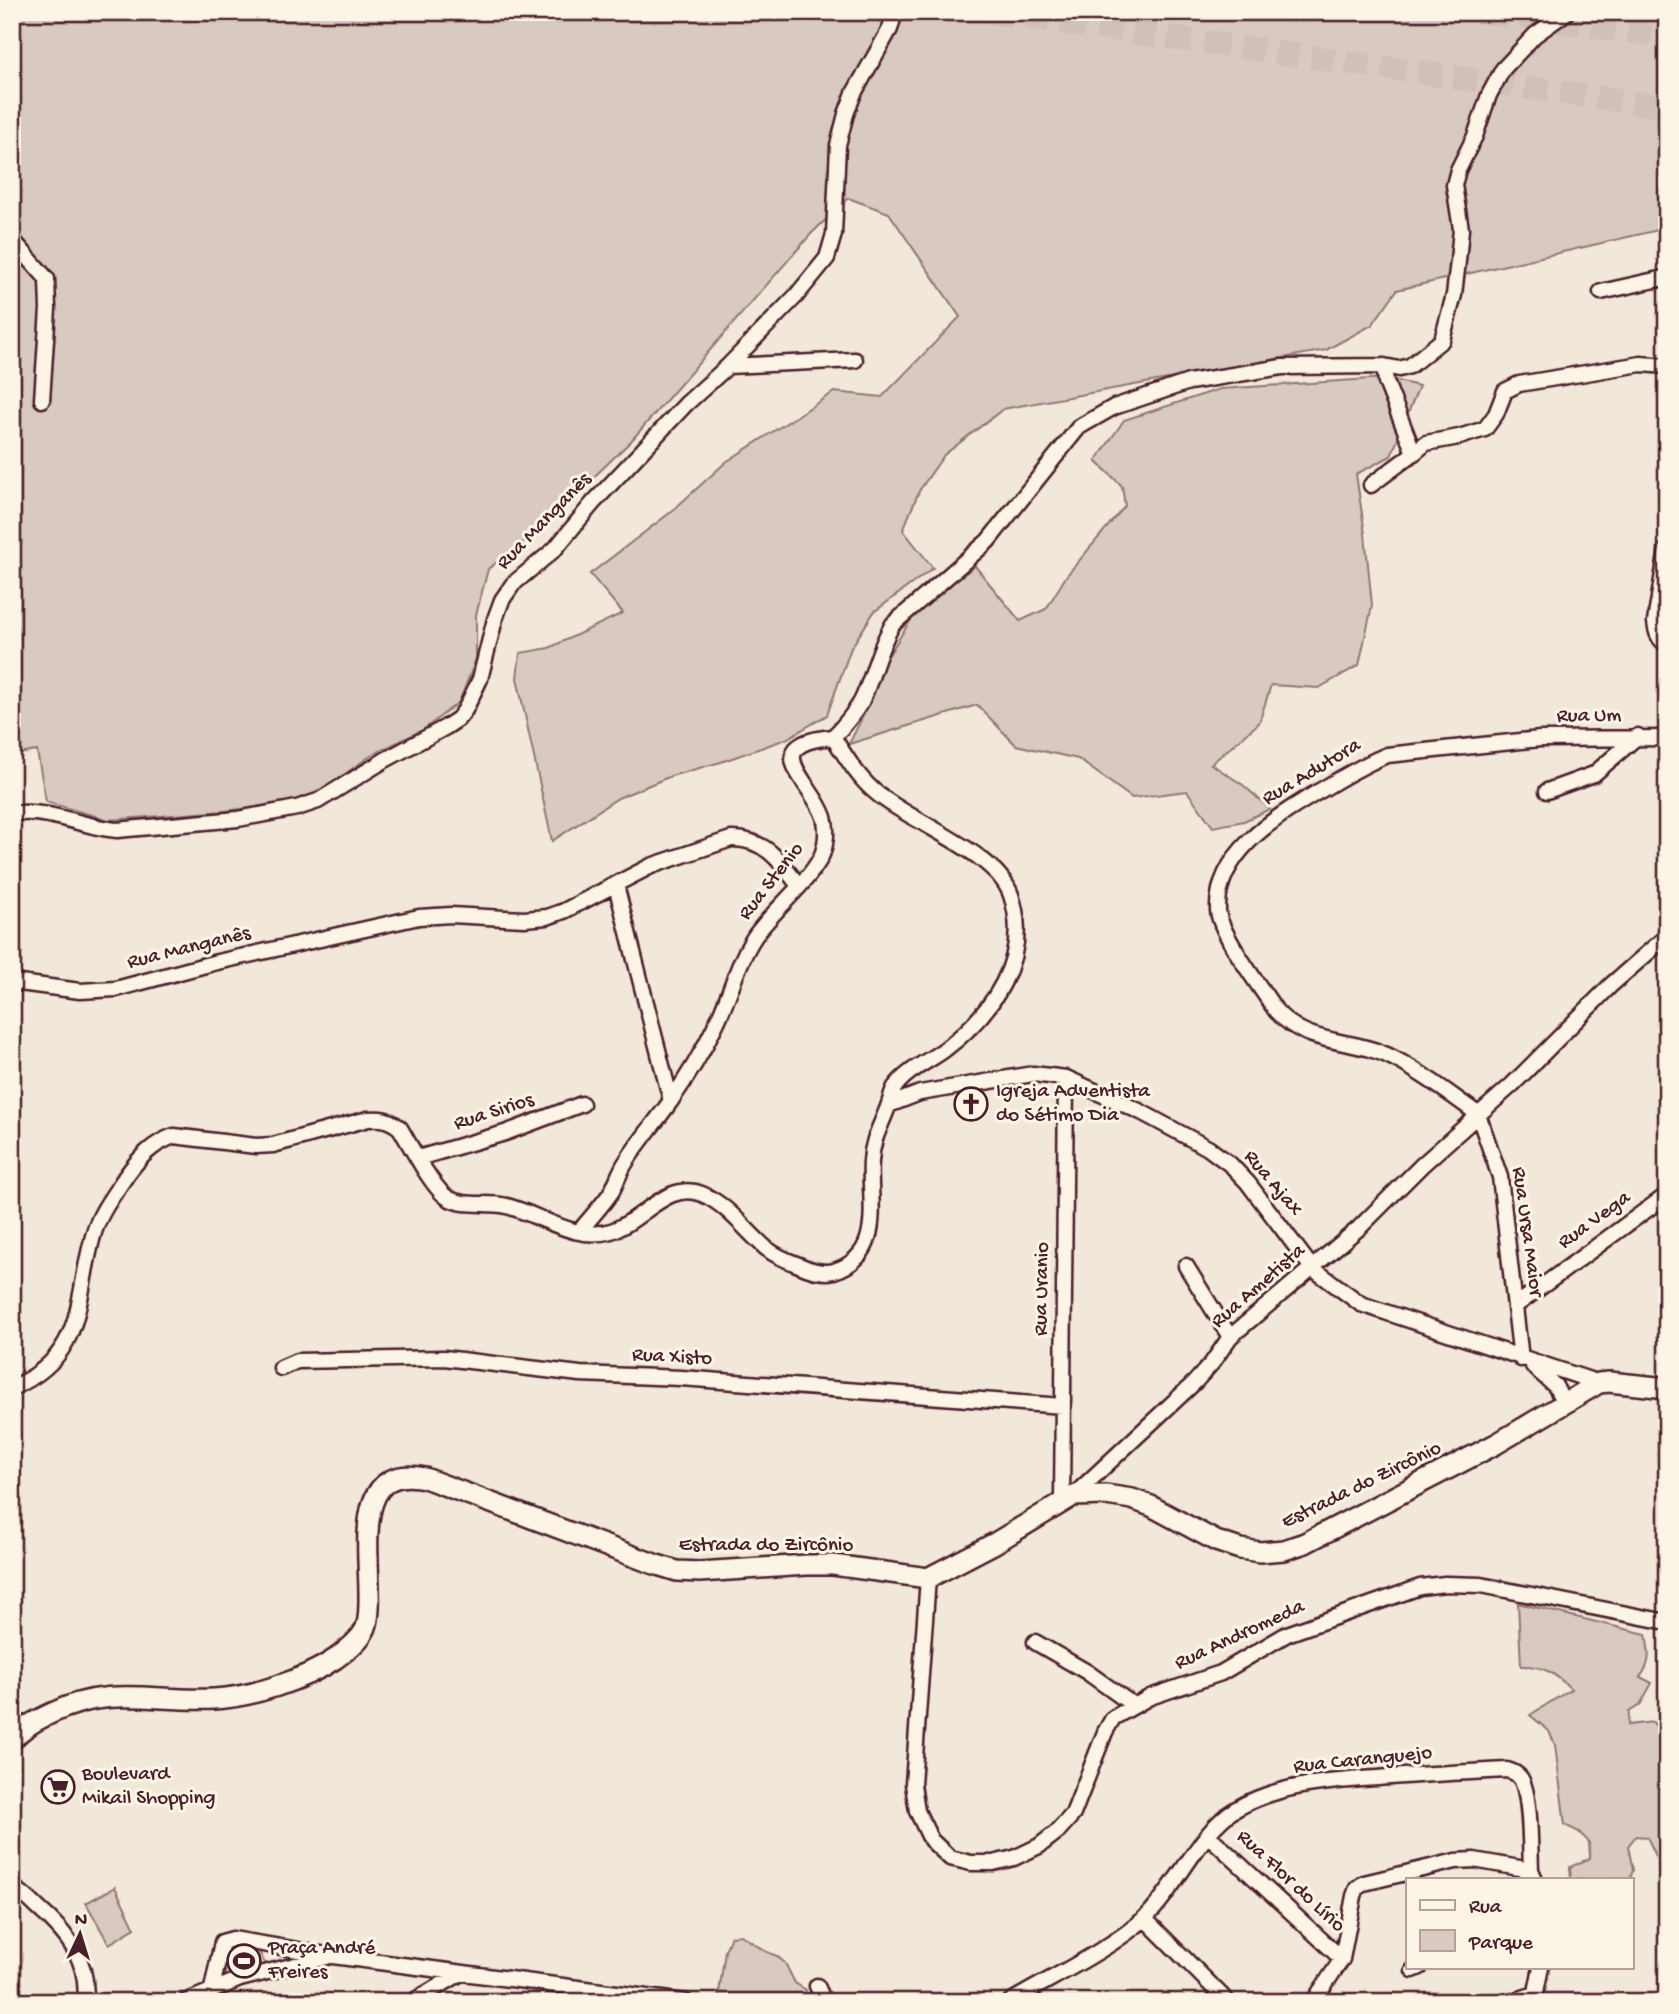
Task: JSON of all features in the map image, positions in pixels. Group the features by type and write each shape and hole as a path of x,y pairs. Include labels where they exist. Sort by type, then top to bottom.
{"street":[{"name":"Rua Manganês","path":"12,814 32,811 99,829 117,830 238,819 298,808 318,801 384,760 446,727 465,710 480,679 502,600 513,584 555,549 593,503 686,404 728,366 796,296 827,258 834,234 838,145 846,114 854,93 885,39 895,12"},
{"path":"12,1388 48,1366 70,1337 93,1235 103,1210 138,1161 161,1140 174,1136 256,1146 273,1145 368,1119 382,1118 392,1121 400,1128 418,1158 449,1198 458,1202 506,1205 579,1232 600,1234 625,1226 675,1192 700,1193 720,1204 770,1251 812,1271 835,1270 853,1260 868,1240 872,1221 873,1142 895,1087 969,1029 1000,993 1014,960 1015,915 1011,895 1004,881 972,853 873,790 857,773 833,737 861,701 883,640 893,624 988,541 1079,427 1114,407 1189,382 1282,366 1384,366 1399,369 1410,366 1442,340 1454,295 1458,261 1461,229 1454,185 1458,170 1475,136 1489,95 1503,69 1535,35 1567,12"},
{"path":"12,239 47,279 48,309 42,400"},
{"path":"1601,292 1664,278 1667,281"},
{"path":"728,366 855,360"},
{"path":"1371,485 1426,443 1459,438 1485,429 1496,414 1505,391 1519,384 1641,364 1667,366"},
{"path":"1384,366 1386,382 1414,453"},
{"path":"1667,549 1655,622 1657,633 1662,642 1667,644"},
{"name":"Rua Um","path":"1547,791 1594,774 1638,736"},
{"name":"Rua Stenio","path":"579,1232 611,1192 625,1164 671,1101 717,1023 755,937 821,858 824,817 796,772 794,755 808,739 833,737"},
{"name":"Rua Um","path":"1540,739 1667,737"},
{"name":"Rua Adutora","path":"1478,1114 1391,1057 1371,1049 1317,1038 1286,1023 1223,927 1218,910 1220,892 1227,870 1273,819 1363,764 1408,751 1540,739"},
{"name":"Rua Manganês","path":"12,982 80,990 116,989 214,962 419,917 547,917 651,866 731,839 744,839 774,853 799,886"},
{"path":"616,885 671,1101"},
{"path":"1478,1114 1513,1084 1611,985 1667,936"},
{"name":"Rua Ajax","path":"889,1105 920,1093 1034,1074 1066,1077 1141,1112 1208,1148 1231,1165 1248,1183 1312,1268 1361,1304 1523,1360 1599,1383"},
{"name":"Rua Uranio","path":"1066,1077 1063,1406 1067,1499"},
{"name":"Rua Sirios","path":"418,1158 505,1133 582,1104"},
{"name":"Rua Ametista","path":"1067,1499 1194,1383 1230,1337 1359,1228 1478,1114"},
{"name":"Rua Ursa Maior","path":"1478,1114 1500,1177 1523,1360"},
{"name":"Rua Vega","path":"1515,1306 1667,1195"},
{"path":"1186,1266 1230,1337"},
{"name":"Rua Xisto","path":"281,1368 296,1361 444,1358 580,1374 695,1379 1063,1406"},
{"name":"Rua Ajax","path":"1523,1360 1555,1386 1565,1404"},
{"path":"1599,1383 1667,1388"},
{"name":"Estrada do Zircônio","path":"1067,1499 1106,1495 1132,1499 1151,1506 1216,1541 1260,1552 1284,1550 1304,1543 1496,1444 1599,1383"},
{"name":"Estrada do Zircônio","path":"12,1740 30,1724 82,1700 111,1696 215,1699 250,1693 300,1678 335,1659 367,1628 367,1528 372,1505 382,1487 396,1478 410,1475 425,1478 677,1571 833,1565 928,1577"},
{"path":"928,1577 995,1543 1067,1499"},
{"name":"Rua Andromeda","path":"928,1577 914,1784 917,1811 931,1840 950,1858 971,1863 993,1863 1014,1858 1039,1846 1057,1832 1073,1814 1104,1731 1113,1718 1133,1705 1221,1673 1287,1634 1420,1587 1445,1584 1481,1585 1667,1622"},
{"path":"1035,1642 1087,1672 1133,1705"},
{"name":"Rua Caranguejo","path":"1010,2002 1109,1944 1144,1918 1221,1819 1253,1800 1302,1786 1325,1782 1507,1770 1520,1777 1525,1789 1533,1877"},
{"name":"Rua Flor do Lírio","path":"1209,1836 1342,1959"},
{"path":"1313,2002 1342,1959 1353,1896 1357,1888 1364,1883 1474,1860 1533,1877"},
{"path":"12,1887 60,1927 71,1941 87,1989 85,2002"},
{"path":"1144,1918 1228,2002"},
{"path":"212,1989 222,1942 233,1939 461,1973 585,1996 685,2002"},
{"path":"186,2002 240,1979 333,1956"},
{"path":"1510,2002 1535,1998 1541,1968"},
{"path":"412,2002 461,1973"},
{"path":"817,1986 824,2002"}],"green space":[{"path":"12,12 1667,12 1667,228 1397,290 1372,325 1326,350 1003,409 944,455 919,491 903,530 933,568 874,612 851,648 827,715 786,739 671,776 618,798 552,841 517,678 520,653 549,648 623,613 590,574 671,512 726,462 834,392 882,397 960,317 889,213 848,198 811,234 631,441 538,531 488,569 476,615 476,659 459,702 423,730 373,754 318,793 287,803 109,820 46,802 37,751 12,755"},
{"path":"1385,378 1419,386 1391,456 1356,474 1372,606 1359,665 1319,688 1271,685 1259,723 1211,764 1243,785 1270,809 1244,821 1213,827 1187,791 1132,798 1078,759 1016,745 977,705 849,744 869,704 878,672 917,610 975,566 1020,621 1046,609 1067,575 1125,506 1122,486 1096,461 1124,420 1220,389"},
{"path":"1518,1603 1646,1634 1648,1662 1640,1677 1652,1683 1640,1705 1629,1712 1628,1725 1653,1722 1667,1744 1667,1858 1658,1860 1647,1837 1636,1836 1628,1846 1633,1870 1630,1878 1571,1878 1570,1867 1590,1858 1589,1842 1579,1832 1565,1825 1555,1745 1549,1731 1530,1715 1571,1689 1549,1672 1536,1667 1521,1666"},
{"path":"115,1887 135,1928 109,1944 86,1903"},
{"path":"741,1935 785,1963 795,1983 806,1990 802,2002 718,2000 725,1951 731,1936"},
{"name":"Praça André Freires","path":"237,1948 258,1949 265,1964 226,1978 225,1956"}],"tunnel":[{"path":"990,12 1667,107"},
{"path":"1485,12 1667,36"}],"place":[{"name":"Igreja Adventista do Sétimo Dia","path":"971,1104"},
{"name":"Boulevard Mikail Shopping","path":"58,1787"},
{"name":"Praça André Freires","path":"244,1961"}]}
